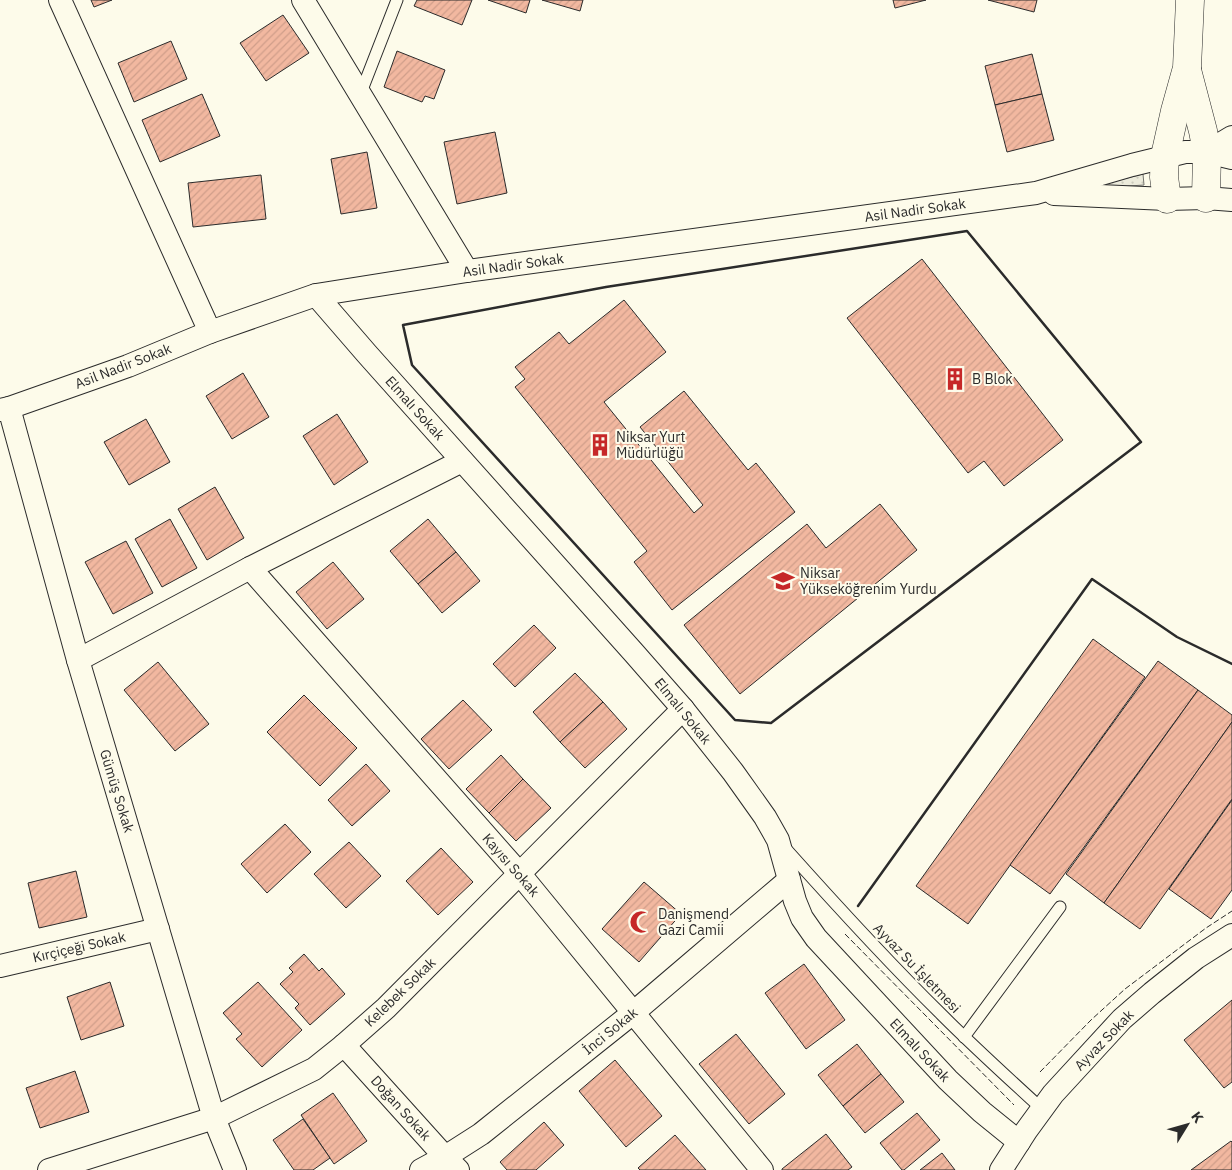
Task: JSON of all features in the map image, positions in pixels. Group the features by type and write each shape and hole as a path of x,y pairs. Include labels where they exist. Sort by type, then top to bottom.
{"street":[{"path":"60,0 210,332"},
{"path":"303,0 467,271"},
{"path":"1167,199 1164,178 1165,156 1187,68 1190,0"},
{"path":"1187,68 1203,131 1220,155"},
{"path":"1219,199 1220,155 1232,137"},
{"name":"Asil Nadir Sokak","path":"3,408 128,366 210,332 316,295 467,271 1036,193 1165,156 1185,152 1220,155"},
{"name":"Asil Nadir Sokak","path":"1036,193 1167,199 1219,199"},
{"name":"Elmalı Sokak","path":"316,295 628,645 683,709 732,772 778,840 795,901 802,918 816,938 948,1080 982,1112 1019,1142"},
{"name":"Gümüş Sokak","path":"3,408 214,1118 235,1170"},
{"path":"78,660 250,568 462,461"},
{"name":"Kayısı Sokak","path":"250,568 519,873 762,1170"},
{"name":"Kelebek Sokak","path":"49,1170 214,1118 314,1069 386,1008 683,709"},
{"name":"İnci Sokak","path":"420,1170 451,1163 481,1134 633,1013 789,880"},
{"name":"Kırçiçeği Sokak","path":"0,966 158,929"},
{"name":"Ayvaz Sokak","path":"1001,1170 1042,1109 1122,1019 1196,958 1232,935"},
{"name":"Doğan Sokak","path":"344,1045 451,1163"}],"lane":[{"path":"360,95 397,0"},
{"name":"Ayvaz Su İşletmesi","path":"778,840 880,951 964,1037 1042,1109"},
{"path":"964,1037 1060,907"}],"shaded area":[{"path":"1143,174 1144,185 1083,189"}],"building":[{"path":"91,0 112,0 94,7"},
{"path":"417,0 472,0 462,25 414,6"},
{"path":"488,0 530,0 526,13"},
{"path":"542,0 583,0 580,11"},
{"path":"893,0 926,0 895,8"},
{"path":"988,0 1037,0 1034,12"},
{"path":"283,15 309,53 266,81 240,43"},
{"path":"171,41 187,79 134,102 118,63"},
{"path":"397,51 445,70 434,99 425,96 422,102 384,87"},
{"path":"1032,54 1042,94 995,105 985,66"},
{"path":"202,94 220,136 160,162 142,120"},
{"path":"1042,94 1054,140 1007,152 995,105"},
{"path":"495,132 507,193 457,204 444,142"},
{"path":"367,152 377,208 341,214 331,159"},
{"path":"261,175 266,219 193,227 188,183"},
{"name":"B Blok","path":"922,259 1063,440 1004,486 984,461 968,473 847,318"},
{"name":"Niksar Yurt Müdürlüğü","path":"624,300 666,352 604,402 694,513 703,505 640,427 684,391 748,470 756,463 795,512 672,610 634,562 647,551 515,387 525,379 515,367 559,332 569,344"},
{"path":"243,373 269,417 232,439 206,396"},
{"path":"337,414 368,462 334,485 303,436"},
{"path":"146,419 170,462 129,485 104,442"},
{"path":"215,487 244,538 207,560 178,509"},
{"path":"880,504 917,550 740,694 684,625 807,524 826,548"},
{"path":"170,519 197,568 162,587 135,539"},
{"path":"428,519 456,552 418,584 390,551"},
{"path":"126,541 153,593 113,614 85,562"},
{"path":"456,552 480,581 442,613 418,584"},
{"path":"333,562 364,599 327,629 296,592"},
{"path":"534,625 556,648 515,687 493,664"},
{"path":"1093,639 1145,677 968,924 916,886"},
{"path":"1158,661 1198,690 1050,894 1010,865"},
{"path":"158,662 209,724 175,751 124,690"},
{"path":"575,673 603,702 560,742 533,712"},
{"path":"1198,690 1232,715 1232,722 1104,903 1066,874"},
{"path":"304,695 357,748 320,786 267,732"},
{"path":"463,700 492,730 449,769 421,739"},
{"path":"603,702 627,729 585,768 560,742"},
{"path":"1232,722 1232,799 1140,929 1104,903"},
{"path":"501,755 523,779 489,813 466,789"},
{"path":"366,764 390,791 352,826 328,800"},
{"path":"523,779 551,808 516,841 489,813"},
{"path":"1232,800 1232,890 1211,919 1169,889"},
{"path":"285,824 311,852 267,893 241,864"},
{"path":"349,842 381,876 346,908 314,874"},
{"path":"441,848 473,882 438,915 406,881"},
{"path":"76,871 87,917 39,928 28,883"},
{"name":"Danişmend Gazi Camii","path":"644,882 681,914 639,962 602,929"},
{"path":"304,954 319,971 322,968 345,994 310,1025 295,1008 299,1004 280,984 293,972 289,968"},
{"path":"804,964 845,1020 806,1049 765,993"},
{"path":"110,982 124,1026 81,1040 67,997"},
{"path":"258,982 302,1030 262,1067 236,1039 242,1034 223,1013"},
{"path":"1232,1000 1232,1082 1224,1088 1184,1040"},
{"path":"736,1034 785,1094 749,1124 699,1064"},
{"path":"857,1044 881,1074 843,1106 818,1075"},
{"path":"615,1060 662,1116 626,1147 579,1091"},
{"path":"75,1071 89,1112 40,1128 26,1088"},
{"path":"881,1074 904,1102 865,1133 843,1106"},
{"path":"333,1093 367,1141 334,1164 301,1115"},
{"path":"917,1113 940,1140 902,1170 880,1143"},
{"path":"303,1119 330,1158 313,1170 294,1170 273,1140"},
{"path":"544,1122 564,1145 536,1170 507,1170 500,1162"},
{"path":"826,1134 852,1167 848,1170 782,1170 782,1169"},
{"path":"675,1135 706,1170 640,1170 638,1168"},
{"path":"1231,1141 1232,1170 1191,1170"},
{"path":"942,1153 955,1170 920,1170"}],"fence":[{"path":"1040,1072 1091,1020 1125,989 1206,928 1232,911"},
{"path":"845,934 1014,1105"}],"wall":[{"path":"967,231 1141,442 771,723 735,720 412,365 403,325 606,287 967,231"},
{"path":"858,906 1092,579 1177,637 1232,664"}],"place":[{"name":"B Blok","path":"955,379"},
{"name":"Niksar Yurt Müdürlüğü","path":"600,445"},
{"name":"Niksar Yükseköğrenim Yurdu","path":"783,581"},
{"name":"Danişmend Gazi Camii","path":"641,922"}]}
